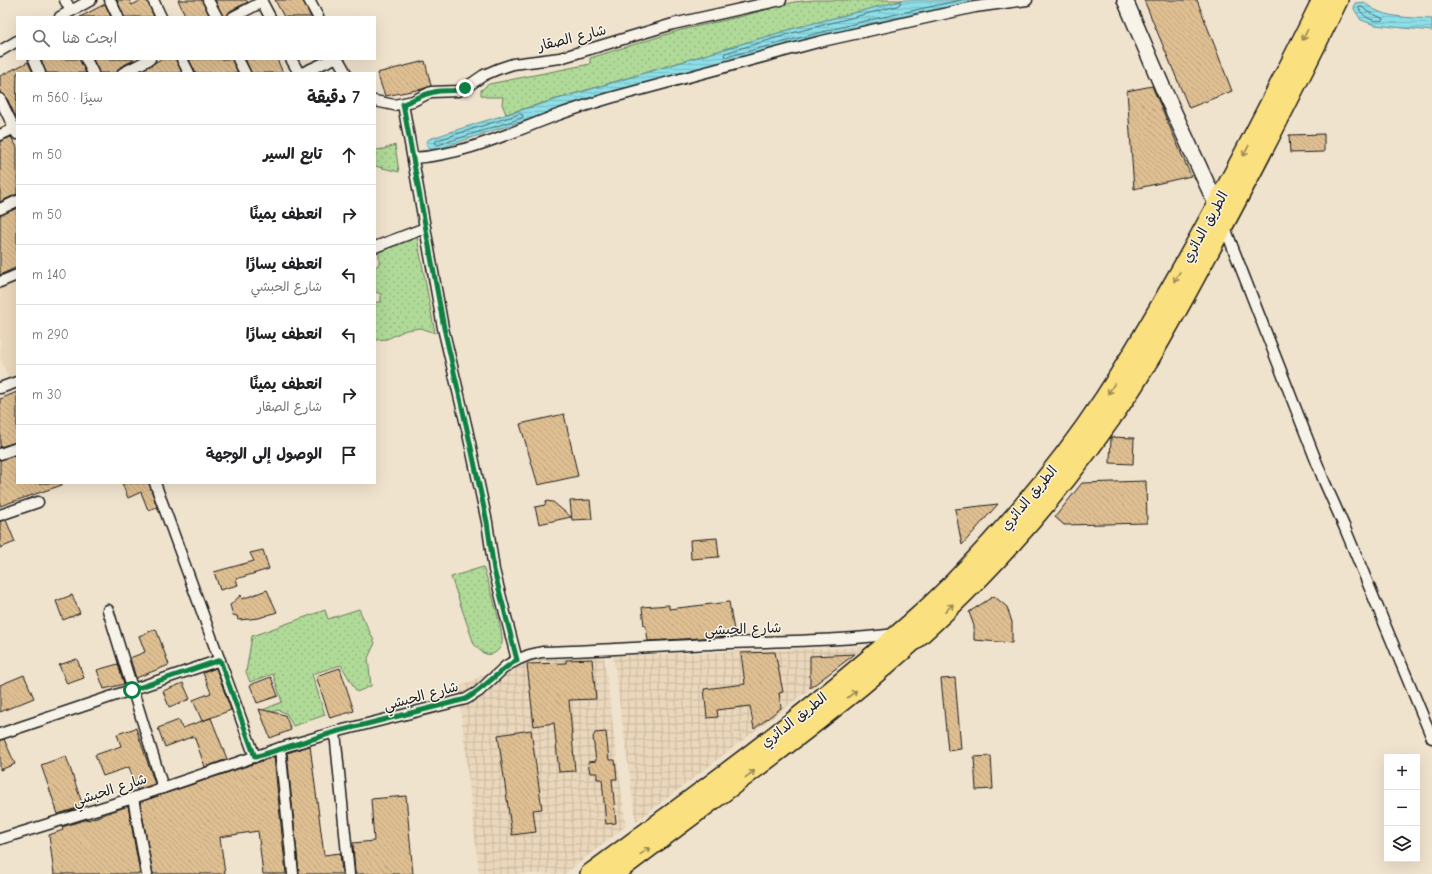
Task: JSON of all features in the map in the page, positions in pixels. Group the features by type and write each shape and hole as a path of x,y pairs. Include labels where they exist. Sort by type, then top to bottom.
{"highway":[{"name":"الطريق الدائري","path":"590,874 768,742 834,689 899,633 956,580 1009,523 1058,463 1103,400 1145,335 1217,206 1322,0"},
{"name":"الطريق الدائري","path":"614,874 751,773 862,686 916,640 963,595 1009,547 1052,496 1092,444 1130,389 1165,333 1224,225 1298,82 1338,0"}],"street":[{"path":"65,0 65,15 91,0"},
{"path":"110,0 118,16"},
{"path":"153,0 161,16"},
{"path":"208,0 216,16"},
{"path":"309,0 317,16"},
{"name":"شارع الصقار","path":"376,101 394,105 403,104 431,92 458,91 498,68 513,64 560,58 673,24 780,0"},
{"path":"412,158 436,156 466,150 610,98 818,42 975,8 1027,0"},
{"path":"1125,0 1165,93 1217,206"},
{"path":"235,16 262,1 270,16"},
{"path":"0,50 16,42"},
{"path":"34,60 40,72"},
{"path":"86,60 92,72"},
{"path":"125,72 144,60 146,72"},
{"path":"182,60 188,72"},
{"path":"238,60 244,72"},
{"path":"292,60 298,72"},
{"path":"304,72 331,60"},
{"path":"339,60 345,72"},
{"path":"0,99 16,129 0,135"},
{"path":"403,104 444,328 487,522 494,570 517,660"},
{"path":"0,209 16,201"},
{"path":"1224,225 1324,481 1432,738"},
{"path":"376,248 425,228"},
{"path":"0,282 16,275"},
{"path":"0,388 16,382"},
{"path":"0,454 16,448"},
{"path":"155,484 255,757"},
{"path":"0,515 38,502"},
{"path":"108,610 163,788"},
{"name":"شارع الحبشي","path":"0,839 133,798 280,748 335,732 466,699 478,692 506,666 529,654 542,652 731,643 859,639 899,633"},
{"path":"0,734 220,660"},
{"path":"335,732 349,874"},
{"path":"280,748 293,874"},
{"path":"133,798 147,874"}],"shaded area":[{"path":"16,278 16,376 9,380 0,358 0,285"},
{"path":"865,647 636,822 613,656"},
{"path":"604,656 626,826 565,874 479,874 458,687 515,660"}],"green space":[{"path":"814,0 904,0 795,28 506,114 502,104 503,97 486,97 481,95 481,90 489,84 590,64 590,58 681,30 743,16 794,2"},
{"path":"395,145 399,172 376,166 376,150"},
{"path":"417,237 435,333 421,328 406,330 387,339 376,340 376,302 381,302 381,294 376,292 376,266 379,264 379,252"},
{"path":"483,567 501,628 502,637 502,643 498,650 489,654 482,652 474,644 451,577"},
{"path":"359,609 375,643 368,658 371,686 357,692 341,665 312,674 325,715 293,726 286,713 278,710 262,715 260,711 282,702 273,674 250,682 246,672 252,636 325,610 328,619"}],"water":[{"path":"904,0 980,0 865,25 704,67 544,114 438,149 429,149 426,143 429,139 478,123 795,28"},
{"path":"1364,2 1371,8 1387,14 1432,19 1432,31 1375,25 1361,20 1354,9 1355,3"}],"building":[{"path":"117,0 129,0 132,5 142,0 147,0 154,16 124,16"},
{"path":"178,0 202,0 210,16 186,16"},
{"path":"215,0 246,0 248,2 230,11 228,16 223,16"},
{"path":"275,0 303,0 311,16 283,16"},
{"path":"1144,0 1197,0 1232,91 1189,108"},
{"path":"105,4 111,16 82,16"},
{"path":"41,60 80,60 86,72 46,72"},
{"path":"93,60 134,60 120,67 118,72 99,72"},
{"path":"159,60 176,60 182,72 139,72"},
{"path":"189,60 232,60 238,72 195,72"},
{"path":"245,60 277,60 283,72 251,72"},
{"path":"425,61 431,86 385,96 377,73"},
{"path":"28,62 33,72 16,72 16,118 6,96 0,93 0,76"},
{"path":"1152,86 1191,176 1134,189 1127,91"},
{"path":"1324,134 1324,152 1290,153 1289,135"},
{"path":"11,137 16,145 16,194 0,202 0,141"},
{"path":"16,208 16,267 0,275 0,215"},
{"path":"16,392 16,442 0,447 0,399"},
{"path":"564,414 578,476 538,485 520,424"},
{"path":"1111,437 1134,438 1133,464 1110,463"},
{"path":"16,455 16,484 62,485 0,506 0,460"},
{"path":"1146,481 1147,523 1064,525 1055,517 1082,483"},
{"path":"122,484 149,484 157,507 148,510 141,492 128,498"},
{"path":"590,500 592,519 572,520 570,501"},
{"path":"546,501 553,502 571,517 539,524 535,507 545,505"},
{"path":"998,504 962,545 955,509"},
{"path":"6,520 15,542 0,548 0,521"},
{"path":"717,538 719,557 691,559 690,540"},
{"path":"263,550 269,569 236,579 238,585 220,590 214,572 254,561 250,553"},
{"path":"267,590 277,612 259,618 238,620 237,616 233,615 230,605 241,595 242,599"},
{"path":"72,595 80,613 63,620 56,601"},
{"path":"994,596 1007,607 1012,622 1012,643 974,640 974,626 969,612"},
{"path":"729,602 735,636 648,641 646,626 644,626 642,607 669,605 669,609"},
{"path":"156,629 169,665 136,678 130,658 145,652 139,636"},
{"path":"775,652 783,692 779,693 781,708 754,729 750,706 717,710 718,717 707,718 704,689 745,684 741,653"},
{"path":"855,654 810,688 810,656"},
{"path":"77,659 84,678 67,684 59,665"},
{"path":"592,659 596,699 569,700 575,771 559,772 554,723 534,726 527,664 566,663 566,660"},
{"path":"118,664 124,684 104,689 97,670"},
{"path":"216,668 231,710 202,721 193,700 211,693 203,673"},
{"path":"340,668 354,711 330,718 316,676"},
{"path":"24,675 34,698 0,712 0,685"},
{"path":"271,677 278,696 257,703 250,685"},
{"path":"955,678 961,749 948,751 941,679"},
{"path":"183,683 190,699 169,707 163,691"},
{"path":"259,709 285,715 291,730 270,738"},
{"path":"211,718 227,759 205,767 194,736 165,747 158,728 179,720 182,728"},
{"path":"136,728 155,784 137,790 129,767 103,776 95,755 121,746 117,734"},
{"path":"531,730 542,809 533,810 536,832 512,835 498,735"},
{"path":"606,732 609,760 615,760 617,779 612,779 616,823 606,824 602,779 597,779 597,773 590,773 588,762 596,761 593,737 595,733"},
{"path":"4,739 15,764 0,770 0,740"},
{"path":"310,746 324,855 340,853 342,874 299,874 287,753"},
{"path":"66,756 83,806 58,814 41,765"},
{"path":"991,756 993,789 976,790 974,757"},
{"path":"274,757 286,874 263,874 258,831 220,837 225,874 153,874 140,802"},
{"path":"406,796 413,874 355,874 353,843 374,841 371,799"},
{"path":"128,806 140,874 54,874 49,835 63,830 62,827 88,820"}],"route":[{"path":"132,690 220,660 255,757 335,732 466,699 488,684 506,666 517,660 494,570 489,546 487,522 444,328 403,104 431,92 451,92 465,88"}]}
